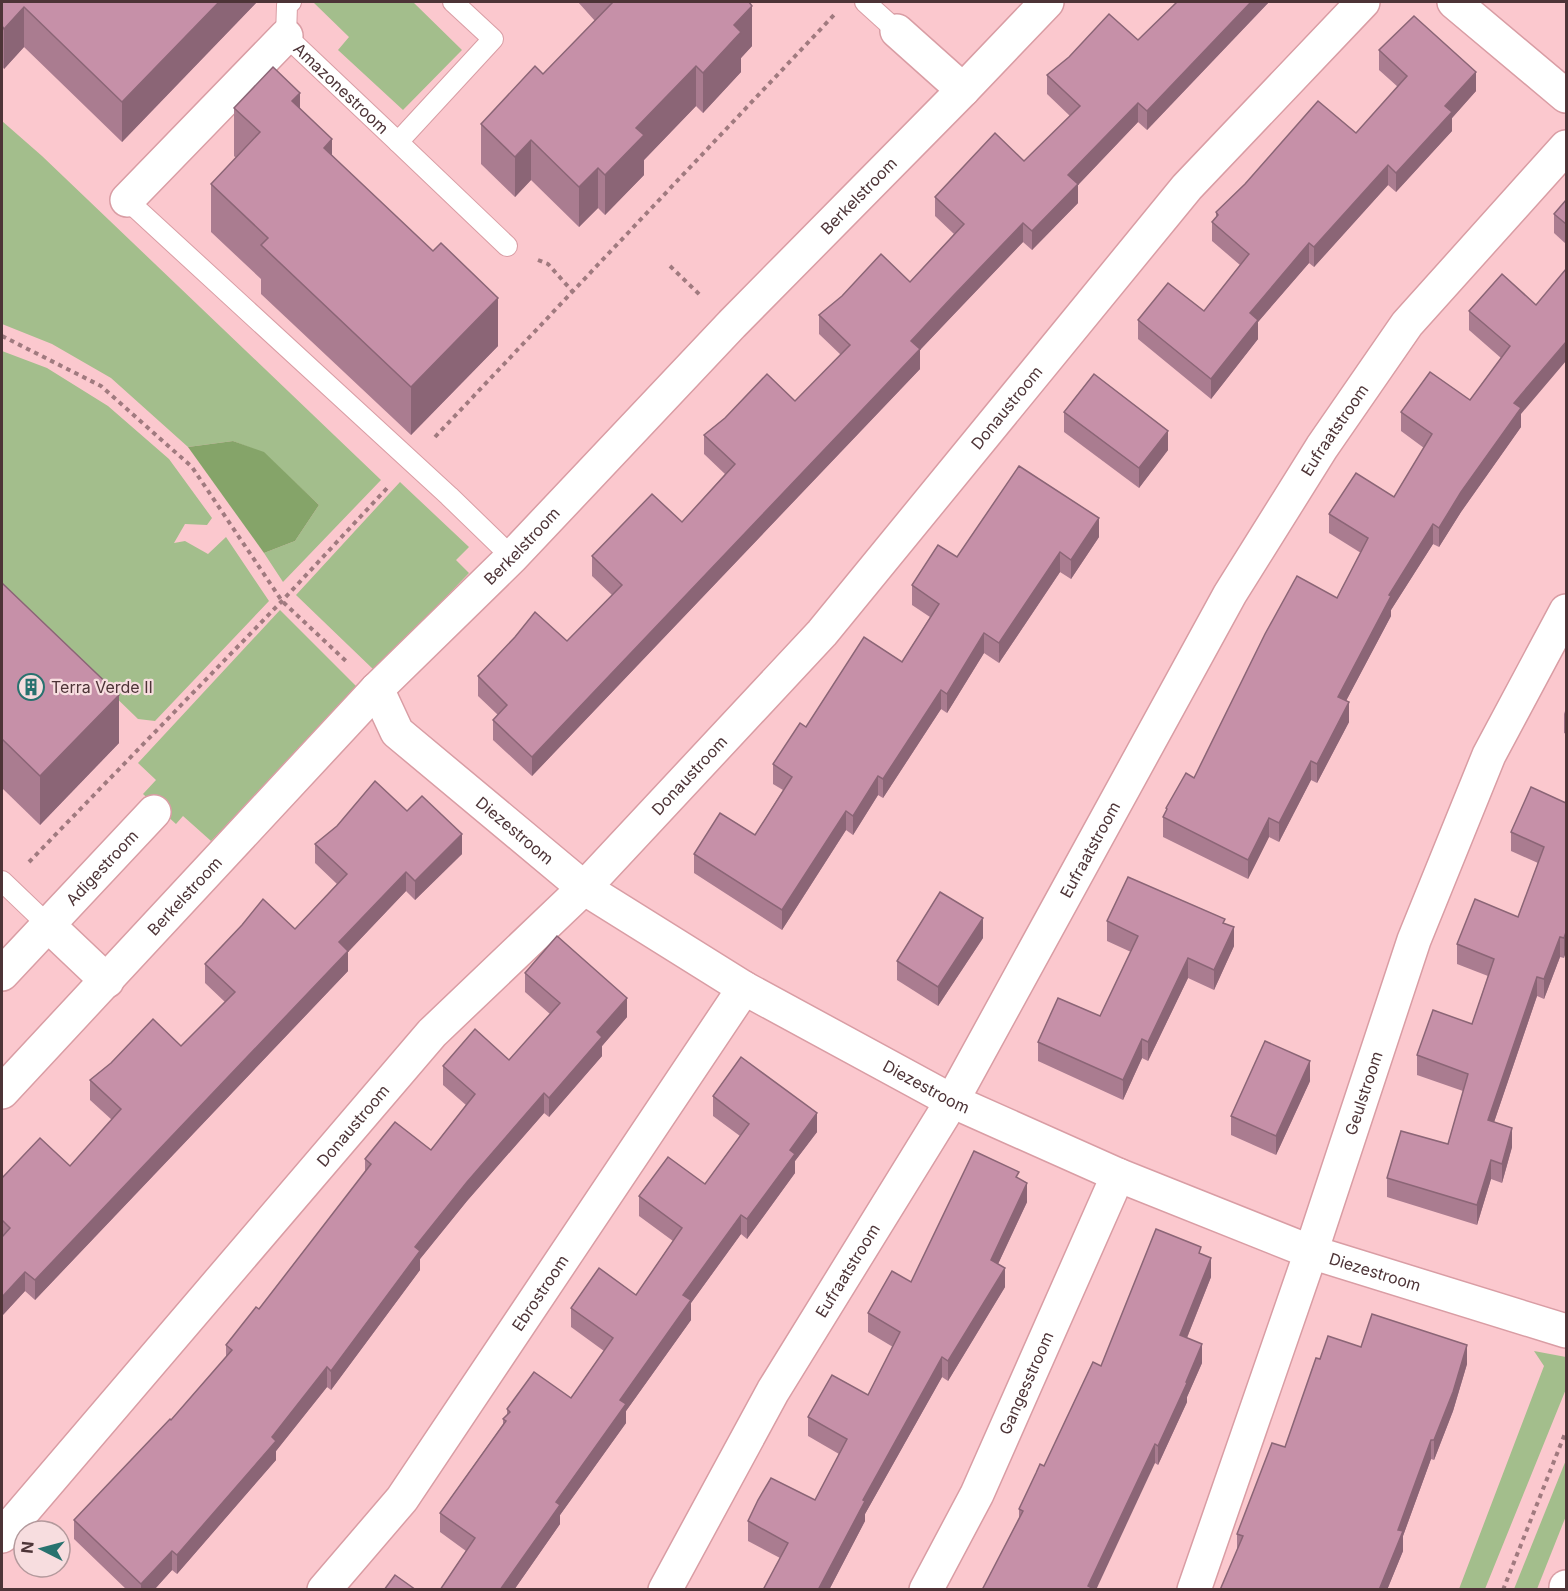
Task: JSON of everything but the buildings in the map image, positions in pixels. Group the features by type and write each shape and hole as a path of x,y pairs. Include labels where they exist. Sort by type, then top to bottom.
{"street":[{"name":"Berkelstroom","path":"2,1092 377,689 512,557 732,324 1047,2"},
{"name":"Donaustroom","path":"2,1536 432,1033 584,888 822,633 1187,187 1363,2"},
{"path":"1454,2 1566,96"},
{"path":"897,31 963,90"},
{"path":"127,200 286,36"},
{"name":"Eufraatstroom","path":"665,1590 773,1391 951,1101 1230,594 1322,447 1407,324 1566,147"},
{"name":"Geulstroom","path":"1194,1590 1311,1252 1418,929 1489,755 1566,611"},
{"name":"Diezestroom","path":"377,689 397,732 584,888 744,988 951,1101 1118,1176 1311,1252 1566,1331"},
{"name":"Adigestroom","path":"2,974 154,812"},
{"path":"48,925 107,981"},
{"name":"Ebrostroom","path":"324,1590 402,1499 744,988"},
{"name":"Gangesstroom","path":"926,1590 977,1494 1118,1176"}],"lane":[{"path":"286,36 287,5 291,2"},
{"name":"Amazonestroom","path":"398,142 493,39 453,2"},
{"path":"865,2 897,31"},
{"name":"Amazonestroom","path":"286,36 507,246"},
{"path":"127,200 449,496 512,557"},
{"path":"2,881 48,925"}],"path":[{"path":"548,264 573,292"},
{"path":"2,336 101,386 192,467 282,601 377,689"},
{"path":"1503,1590 1566,1431"}],"green space":[{"path":"313,2 413,2 462,50 403,110 338,50 349,37"},
{"path":"2,121 42,156 381,480 283,582 264,553 295,541 319,505 264,453 233,441 188,447 111,378 52,344 2,324"},
{"path":"2,351 47,368 108,406 169,459 212,518 207,525 185,524 174,543 185,541 208,554 226,537 269,601 155,721 138,719 2,587"},
{"path":"233,441 264,452 319,505 295,541 264,553 188,447"},
{"path":"400,482 469,547 456,560 469,573 375,671 296,595"},
{"path":"280,610 359,689 211,841 183,816 176,824 143,794 156,780 138,763"},
{"path":"1534,1351 1566,1357 1566,1389 1485,1589 1459,1589 1544,1366"},
{"path":"1566,1460 1566,1516 1537,1589 1514,1589"}],"place":[{"name":"Terra Verde II","path":"31,687"}]}
